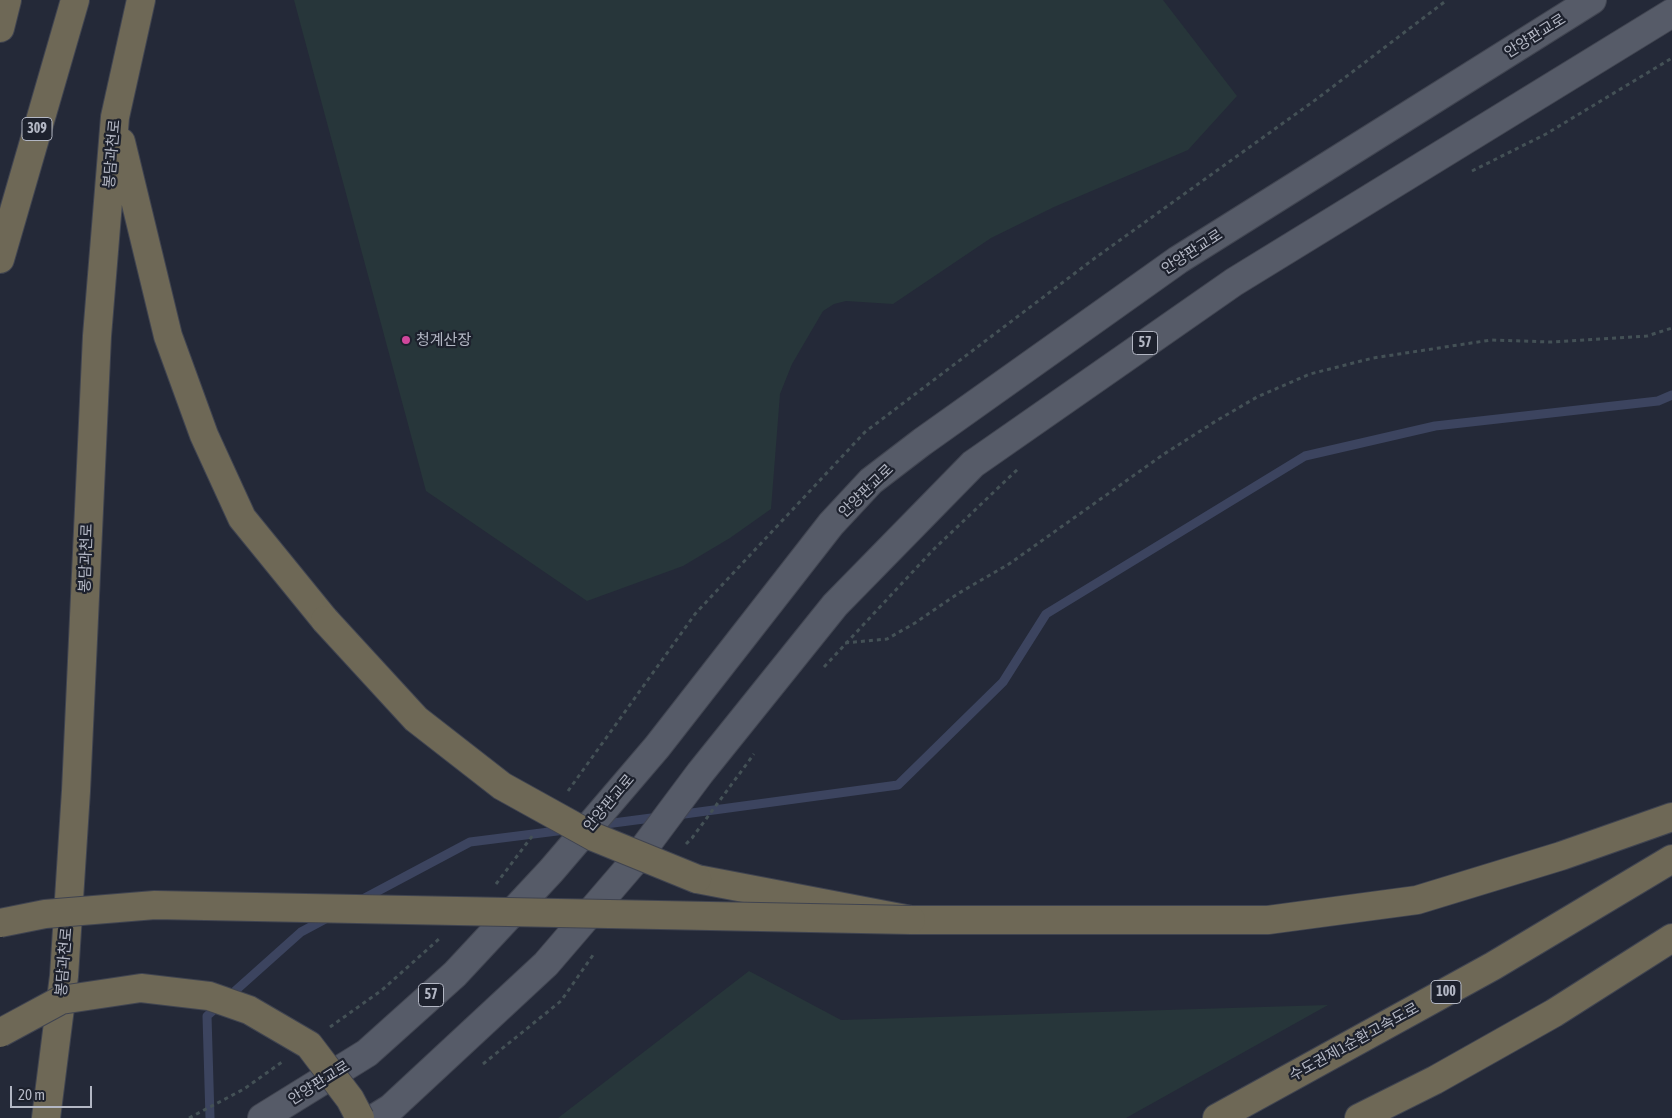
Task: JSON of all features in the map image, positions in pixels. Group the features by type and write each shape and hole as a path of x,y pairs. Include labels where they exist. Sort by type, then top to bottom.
{"highway":[{"path":"0,28 7,0"},
{"name":"309","path":"0,259 75,0"},
{"name":"봉담과천로","path":"46,1118 66,947 76,791 97,346 114,117 141,0"},
{"path":"114,117 168,336 204,435 242,518 325,620 416,719 502,786 594,837 697,879 911,920"},
{"path":"0,923 45,914 155,905 911,920 1268,920 1417,900 1561,856 1672,817"},
{"name":"수도권제1순환고속도로","path":"1216,1118 1493,966 1672,859"},
{"path":"1359,1118 1436,1080 1554,1013 1672,938"},
{"path":"0,1032 61,1000 141,988 209,996 249,1010 309,1046 350,1099 360,1118"},
{"path":"1379,1118 1436,1080"}],"main road":[{"name":"안양판교로","path":"269,1114 367,1053 455,974 564,856 643,763 831,524 871,481 922,442 1178,260 1592,0"},
{"name":"57","path":"375,1118 405,1095 546,964 632,864 700,773 835,604 973,464 1234,282 1672,13"}],"path":[{"path":"1468,173 1546,134 1672,58"},
{"path":"1020,467 934,550 845,643 887,639 915,623 959,593 1010,564 1193,435 1257,397 1310,374 1373,358 1492,340 1551,342 1647,336 1672,328"},
{"path":"692,838 736,777"},
{"path":"493,888 521,852"},
{"path":"329,1028 382,990 445,933"},
{"path":"191,1117 244,1089 290,1056"}],"shaded area":[{"path":"294,0 1163,0 1237,96 1188,150 1054,207 991,238 893,304 846,301 834,304 823,311 792,364 780,394 771,509 730,538 683,566 587,601 426,491"},
{"path":"749,971 841,1020 1328,1005 1126,1118 558,1118"}],"waterway":[{"path":"677,815 898,785 1003,682 1046,614 1305,456 1435,426 1658,401 1672,395"},
{"path":"598,825 659,817"},
{"path":"361,900 470,842 565,830"},
{"path":"210,1118 207,1016 301,932 329,917"}],"place":[{"name":"청계산장","path":"406,340"}]}
